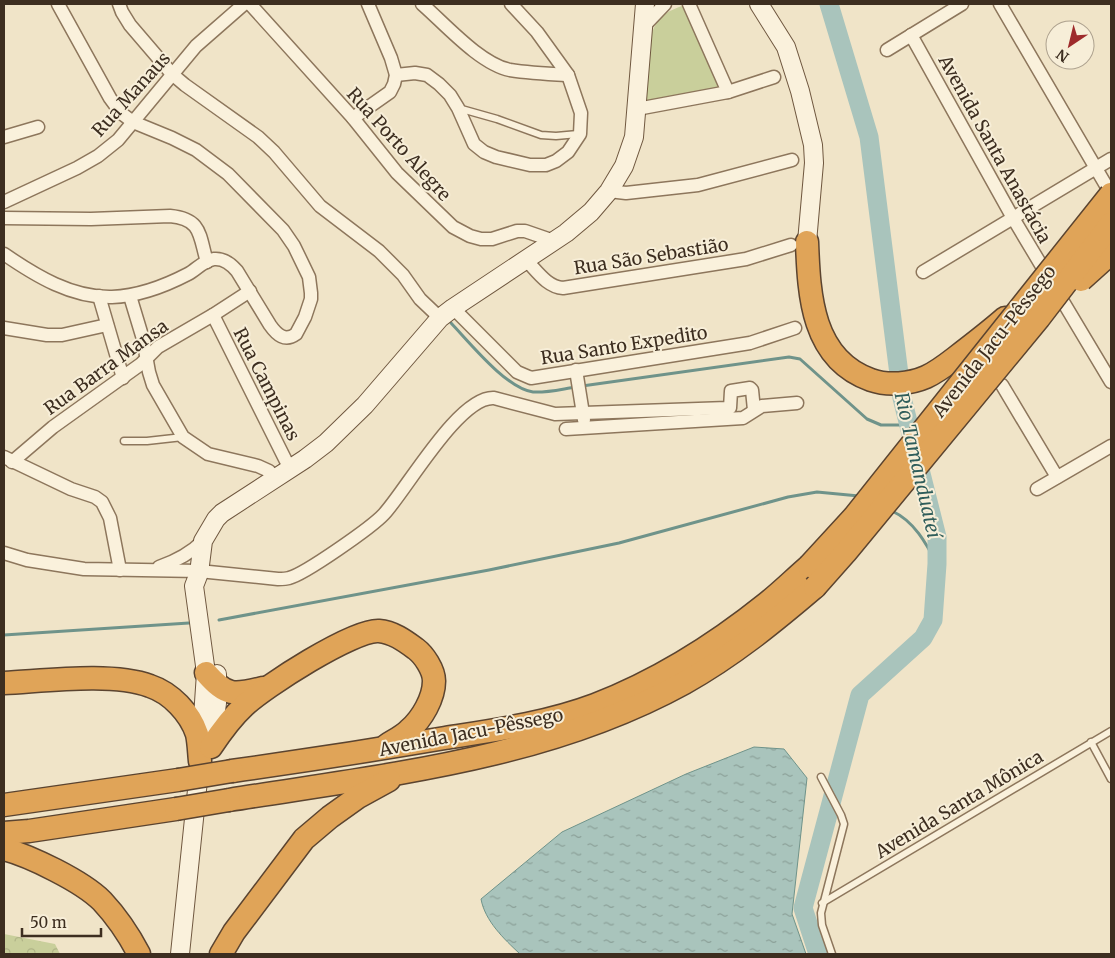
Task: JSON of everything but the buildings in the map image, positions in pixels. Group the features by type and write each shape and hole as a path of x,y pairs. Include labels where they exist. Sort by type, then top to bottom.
{"highway":[{"name":"Avenida Jacu-Pêssego","path":"4,805 382,749 557,718 634,688 675,666 720,638 767,603 809,566 854,516 1111,194"},
{"name":"Avenida Jacu-Pêssego","path":"4,833 29,831 229,800 403,772 488,756 521,748 605,721 685,683 730,655 779,618 815,587 1039,318 1111,224"},
{"path":"799,244 823,340 833,355 845,367 860,376 876,382 893,384 927,377 984,336 1025,301"},
{"path":"1039,318 1111,253"},
{"path":"206,754 227,723 243,707 269,687 319,655 360,635 378,631 403,639 424,655 434,679 431,698 422,714 410,729 382,749"},
{"path":"4,683 93,678 129,681 150,686 168,694 181,707 190,719 206,754"},
{"path":"212,680 224,691 234,693 269,687"},
{"path":"222,954 234,932 304,839 330,816 358,797 403,772"},
{"path":"4,849 22,854 73,880 100,900 118,920 139,954"}],"main road":[{"path":"192,954 212,680 204,586 199,572 203,542 210,526 222,513 326,444 349,422 447,313 566,233 591,212 609,191 624,166 634,137 646,4"},
{"path":"759,4 786,47 798,82 813,145 814,163 799,244"},
{"path":"180,954 206,754"}],"street":[{"path":"4,254 25,268 69,290 99,296 130,296 170,282 214,259 223,260 237,271 276,333 288,338 296,334 311,299 309,277 302,260 283,230 228,174 196,150 133,122 121,112 110,98 58,4"},
{"name":"Rua Santo Expedito","path":"119,4 130,25 172,74 184,85 258,137 274,152 320,206 378,251 403,275 420,299 447,313 522,375 531,378 578,381 750,343 795,328"},
{"name":"Rua Manaus","path":"4,202 77,168 98,156 118,140 196,46 244,4"},
{"name":"Rua Porto Alegre","path":"250,4 353,118 398,173 453,227 470,236 481,239 525,231 554,241"},
{"path":"353,118 390,92 396,76 391,58 368,4"},
{"path":"422,4 472,48 498,66 510,70 568,76"},
{"path":"396,76 415,73 427,75 440,84 458,108 474,144 484,152 496,157 530,165 546,165 556,161 568,152 580,134 580,113 568,76 537,32 511,4"},
{"path":"644,26 665,4"},
{"path":"689,4 728,92"},
{"path":"887,50 962,4"},
{"path":"1000,4 1111,194"},
{"name":"Avenida Santa Anastácia","path":"911,35 1013,218 1111,382"},
{"path":"637,109 728,92 774,77"},
{"path":"4,137 38,127"},
{"path":"924,272 1111,159"},
{"path":"609,191 626,193 698,185 792,160"},
{"path":"4,218 82,220 182,217 190,220 197,229 207,262"},
{"name":"Rua São Sebastião","path":"526,260 548,283 555,288 563,288 746,259 799,244"},
{"name":"Rua Barra Mansa","path":"8,460 123,378 158,347 250,291"},
{"path":"99,296 123,378"},
{"path":"130,296 144,339 146,358 153,385 183,437 208,454 283,474"},
{"name":"Rua Campinas","path":"213,315 283,474"},
{"path":"4,328 54,335 107,324"},
{"path":"578,381 585,427"},
{"path":"1002,385 1057,478"},
{"path":"4,553 27,560 84,569 199,572 278,579 289,578 303,572 374,523 395,500 459,417 483,398 494,398 555,414 730,408 731,391 750,388 752,390 754,410"},
{"path":"566,429 743,418 754,410 772,404 797,403"},
{"path":"1037,489 1111,446"},
{"path":"8,460 71,489 95,497 102,502 110,518 120,570"},
{"path":"147,570 181,559 203,542"}],"lane":[{"path":"458,108 497,119 541,135 580,134"},
{"path":"124,441 183,437"},
{"name":"Avenida Santa Mônica","path":"822,903 1111,731"},
{"path":"1091,742 1111,779"},
{"path":"821,777 844,824 822,903 821,913 822,925 832,954"}],"green space":[{"path":"684,5 721,89 644,103 647,56 652,33 657,23 665,14"},
{"path":"4,934 55,944 60,954 4,954"}],"water":[{"path":"754,747 784,749 807,778 792,914 806,954 520,954 491,922 481,899 562,832 686,774"}],"waterway":[{"name":"Rio Tamanduateí","path":"818,954 803,908 860,695 923,638 933,620 937,564 937,537 902,398 869,137 829,4"},
{"path":"451,323 489,364 512,383 523,389 538,392 576,387"},
{"path":"582,386 789,357 800,359 867,419 881,425 907,425"},
{"path":"219,620 489,570 619,543 788,497 817,492 859,496"},
{"path":"892,511 900,515 913,527 924,541 937,564"},
{"path":"4,635 189,623"}]}
